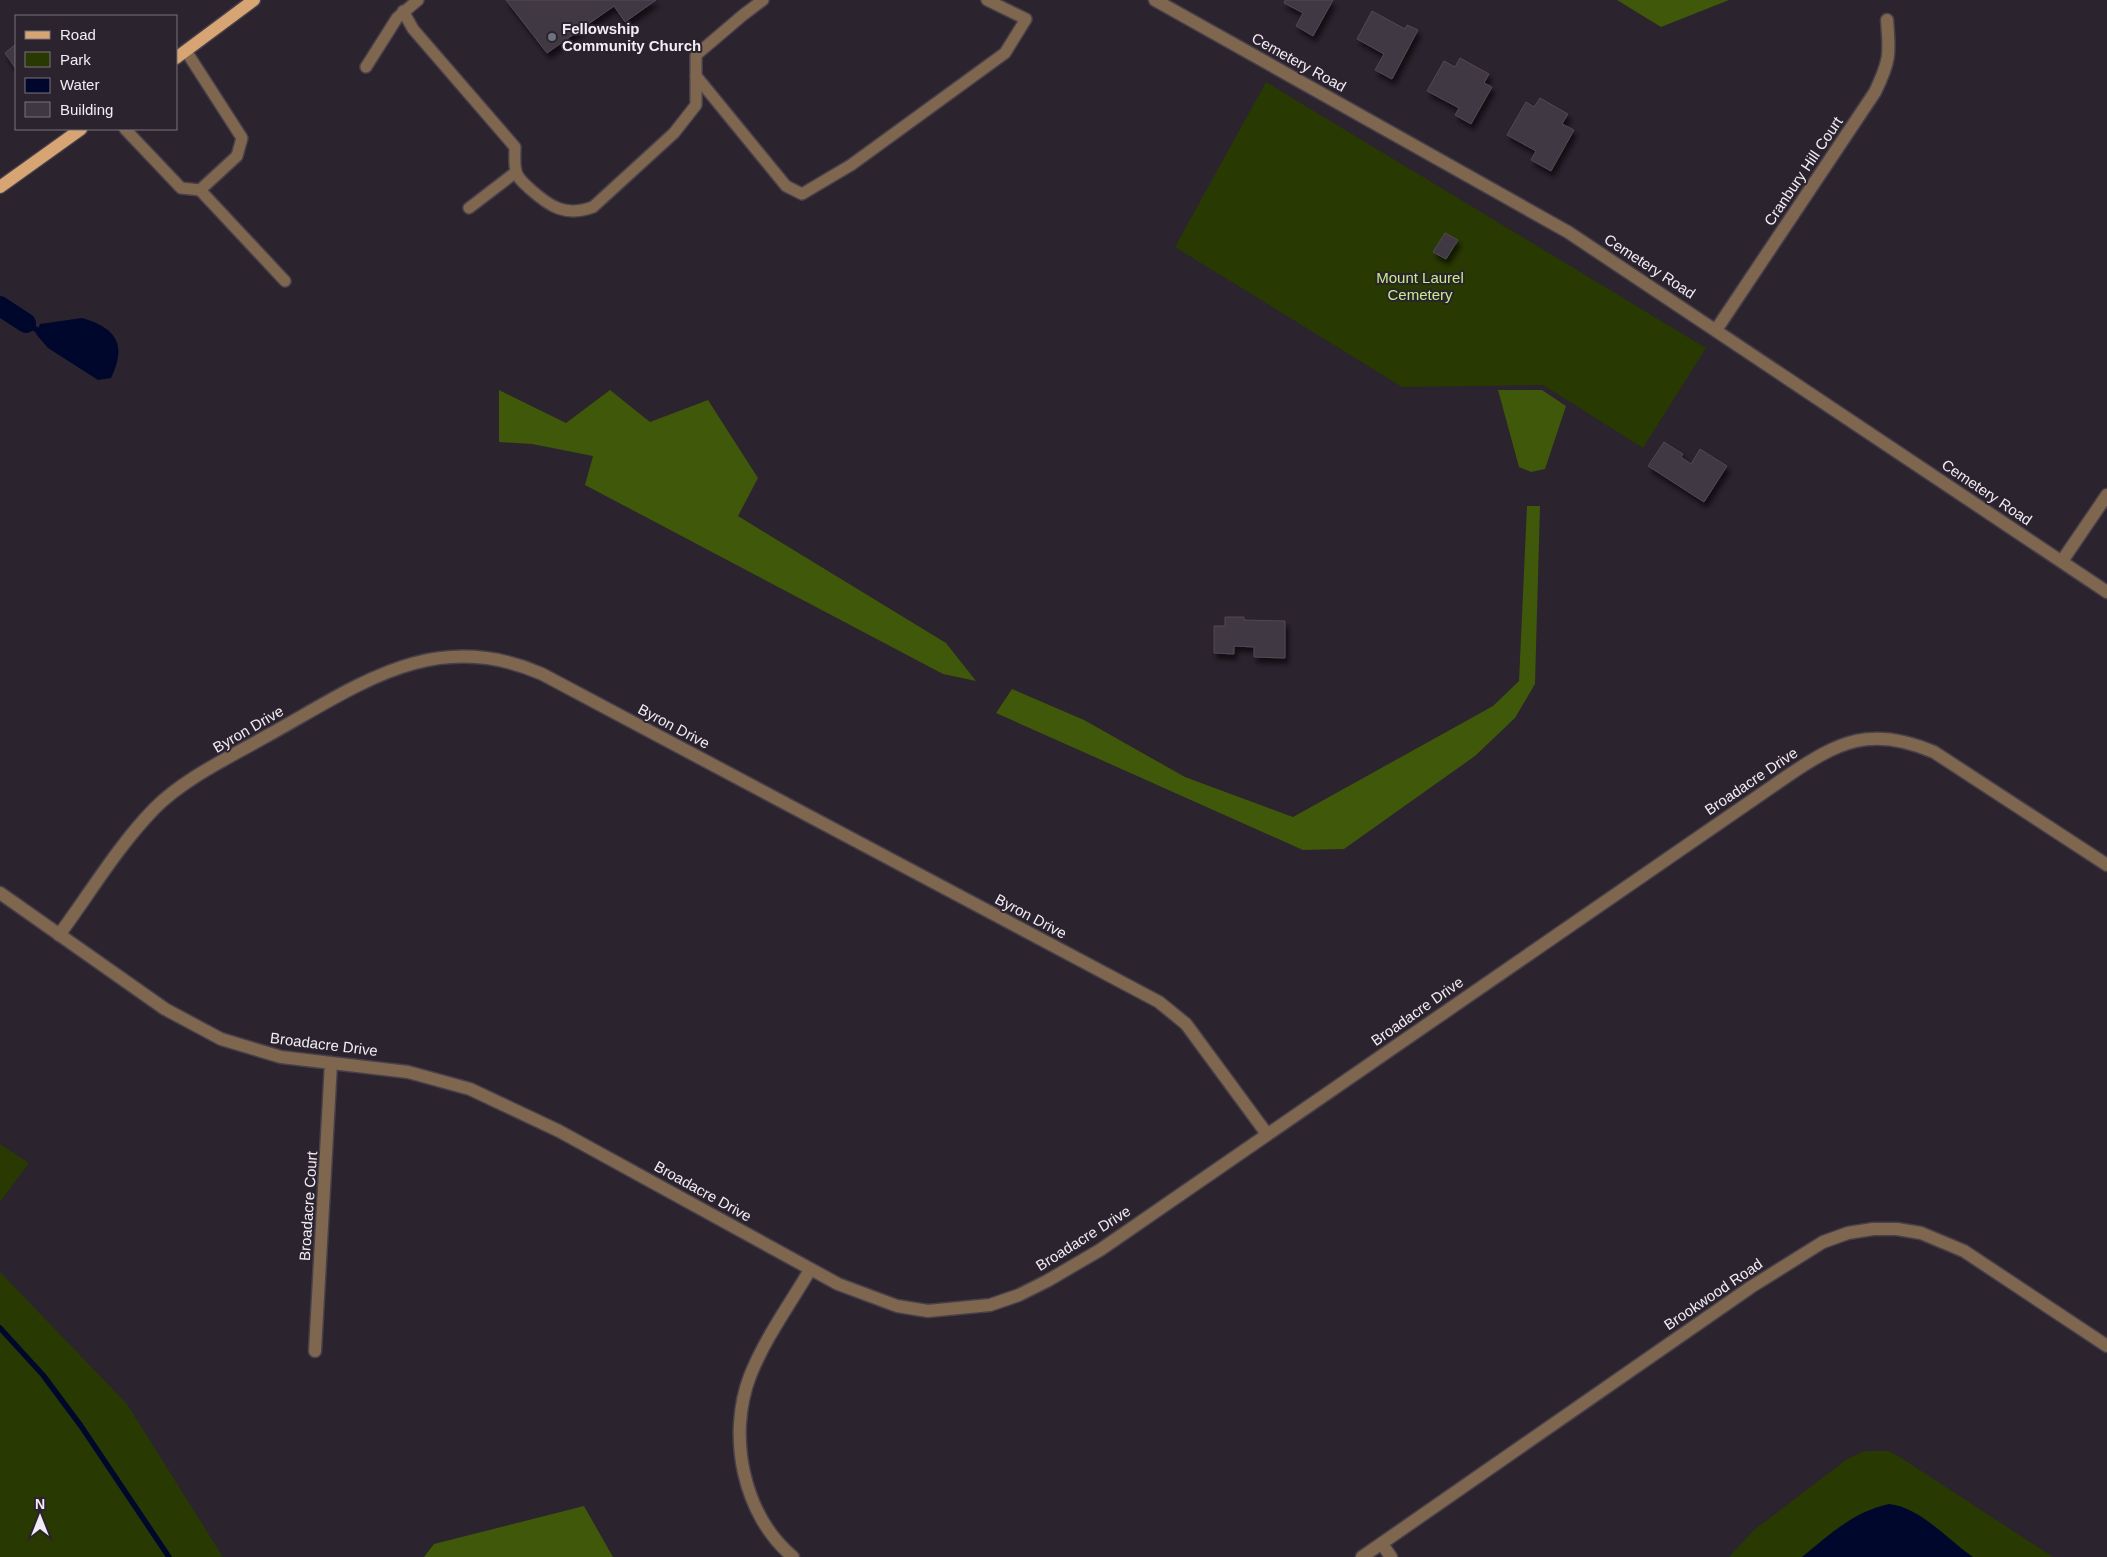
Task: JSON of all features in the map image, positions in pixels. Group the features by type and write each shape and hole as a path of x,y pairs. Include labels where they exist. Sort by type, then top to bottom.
{"main road":[{"path":"181,54 254,0"},
{"path":"0,187 80,130"}],"street":[{"name":"Cemetery Road","path":"1155,0 1568,232 2107,592"},
{"name":"Cranbury Hill Court","path":"1716,330 1874,92 1887,66 1890,49 1887,20"},
{"path":"2062,561 2107,495"},
{"name":"Byron Drive","path":"59,935 138,827 156,807 196,777 382,673 438,658 464,656 492,658 520,664 542,674 1159,1002 1186,1024 1207,1049 1267,1134"},
{"name":"Broadacre Drive","path":"0,894 165,1009 221,1040 281,1057 408,1072 470,1089 559,1131 838,1284 897,1306 928,1311 990,1305 1019,1295 1047,1282 1080,1262 1801,766 1834,748 1859,739 1885,738 1910,742 1934,752 2107,865"},
{"name":"Broadacre Court","path":"315,1351 331,1063"},
{"name":"Brookwood Road","path":"1362,1557 1751,1287 1823,1242 1848,1233 1873,1229 1897,1229 1921,1233 1943,1240 1964,1251 2107,1346"},
{"path":"793,1557 767,1530 754,1505 746,1480 741,1454 741,1427 743,1401 758,1357 810,1270"},
{"path":"1382,1544 1391,1557"}],"lane":[{"path":"366,67 404,11 418,0"},
{"path":"404,11 413,29 515,147 516,172 523,182 547,204 564,212 581,211 593,207 674,133 696,105 696,55 763,0"},
{"path":"696,76 786,186 802,194 851,165 1005,54 1026,19 987,0"},
{"path":"181,54 242,138 237,156 200,190"},
{"path":"126,130 181,188 200,190 285,280"},
{"path":"469,208 516,172"}],"green space":[{"path":"1617,0 1729,0 1661,27"},
{"name":"Mount Laurel Cemetery","path":"1266,82 1706,348 1643,448 1543,385 1402,387 1175,247"},
{"path":"499,390 566,423 610,390 650,422 708,400 758,478 738,516 946,643 976,681 943,674 585,485 593,456 532,444 499,442"},
{"path":"1498,390 1542,390 1566,406 1545,469 1531,472 1519,467"},
{"path":"1527,506 1540,506 1535,684 1515,718 1475,756 1344,849 1303,850 996,713 1012,689 1084,720 1185,777 1293,817 1493,706 1519,681"},
{"path":"0,1144 29,1163 0,1202"},
{"path":"0,1272 127,1404 223,1557 0,1557"},
{"path":"1865,1451 1889,1451 2053,1557 1729,1557 1754,1530 1847,1459"},
{"path":"584,1506 613,1557 424,1557 434,1544"}],"water":[{"path":"82,318 104,327 116,339 118,356 111,378 98,380 48,348 36,334 40,324"},
{"path":"1889,1504 1912,1511 1973,1557 1802,1557 1832,1532 1853,1518 1864,1512"}],"building":[{"name":"Fellowship Community Church","path":"506,0 656,0 625,22 614,6 547,53"},
{"path":"1285,0 1333,0 1313,36 1296,26 1303,13 1284,3"},
{"path":"1372,11 1405,29 1407,25 1418,30 1392,79 1375,70 1384,54 1357,39"},
{"path":"15,45 15,68 5,53"},
{"path":"1460,58 1489,74 1484,83 1492,87 1471,124 1455,115 1459,108 1427,91 1444,61 1455,67"},
{"path":"1540,98 1568,114 1562,124 1574,130 1551,171 1531,160 1536,151 1507,135 1526,102 1534,107"},
{"path":"1445,233 1458,240 1446,259 1433,252"},
{"path":"1664,442 1683,454 1681,457 1691,464 1700,449 1727,466 1704,502 1648,466"},
{"path":"1225,617 1244,617 1244,620 1285,621 1285,658 1254,657 1254,647 1234,646 1234,654 1214,653 1214,626 1225,626"}],"waterway":[{"path":"0,306 26,323"},
{"path":"26,323 43,334"},
{"path":"0,1328 43,1375 81,1426 169,1557"}],"place":[{"name":"Fellowship Community Church","path":"552,37"}]}
